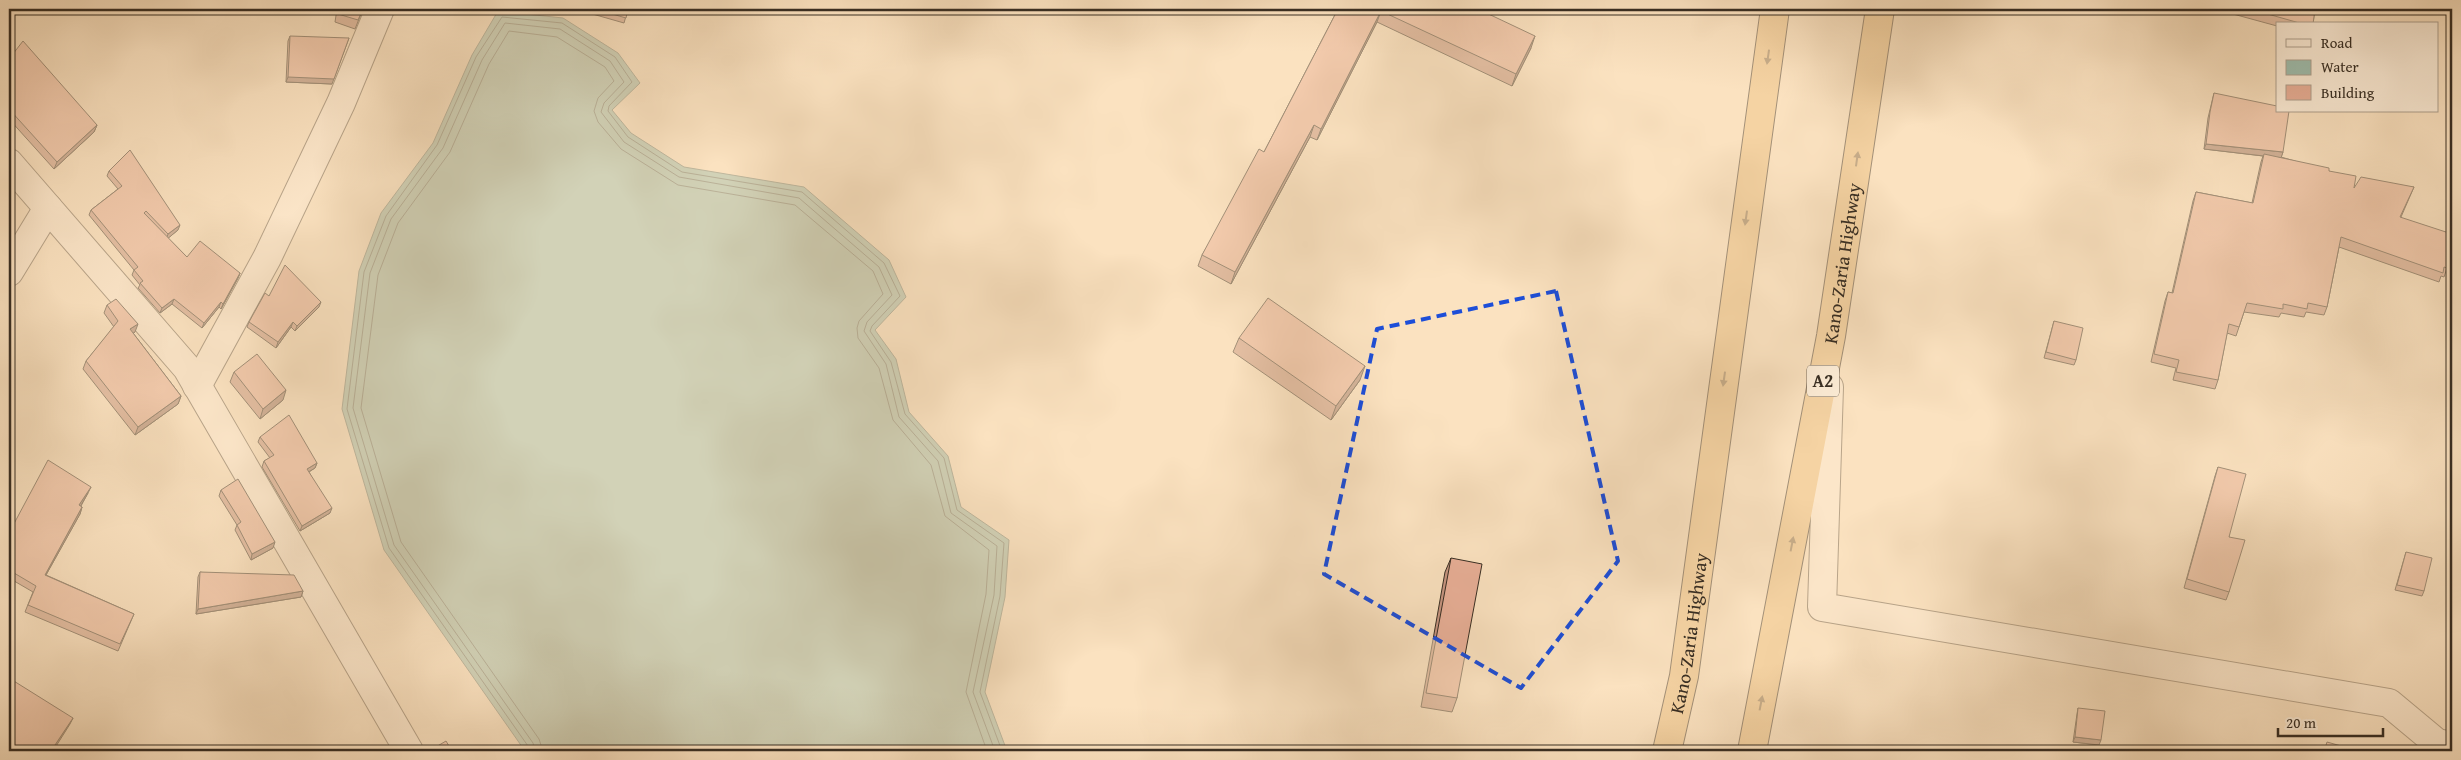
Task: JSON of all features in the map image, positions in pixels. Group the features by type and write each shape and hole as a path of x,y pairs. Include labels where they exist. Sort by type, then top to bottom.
{"highway":[{"name":"Kano-Zaria Highway","path":"1667,751 1684,676 1775,9"},
{"name":"Kano-Zaria Highway","path":"1752,751 1831,336 1880,9"}],"street":[{"path":"198,386 275,241 341,104 380,9"},
{"path":"9,163 187,368 409,751"},
{"path":"9,272 48,208"},
{"path":"1831,336 1822,607 2389,703 2437,743 2452,746"}],"highlighted area":[{"path":"1556,291 1618,561 1521,688 1324,574 1377,329"}],"water":[{"path":"498,11 563,18 618,53 640,83 612,110 631,133 684,167 804,187 889,260 906,297 875,330 896,359 909,412 948,456 961,507 1009,540 1005,597 985,692 1007,751 525,751 384,550 342,409 359,271 381,213 433,143 472,55"}],"building":[{"path":"339,9 363,9 358,20 338,14"},
{"path":"595,9 628,9 626,18"},
{"path":"1338,9 1478,9 1535,36 1516,74 1381,11 1321,129 1314,125 1235,272 1202,255 1259,149 1264,152"},
{"path":"2250,9 2315,9 2313,22 2296,22"},
{"path":"290,36 349,38 334,79 288,77"},
{"path":"23,41 97,125 57,162 9,109 9,59"},
{"path":"2214,93 2276,106 2276,112 2289,112 2283,152 2206,144"},
{"path":"130,150 180,225 168,234 146,211 144,213 187,257 200,241 240,273 223,304 221,302 204,323 174,299 162,308 140,283 143,281 134,270 138,267 91,210 122,186 109,171"},
{"path":"2264,154 2329,168 2329,171 2356,176 2354,188 2361,177 2414,187 2400,217 2452,234 2452,251 2447,268 2444,267 2443,273 2341,237 2327,307 2308,303 2307,309 2283,304 2283,309 2247,303 2239,327 2229,324 2218,380 2176,372 2179,360 2154,354 2168,292 2173,293 2196,192 2253,203"},
{"path":"285,265 321,302 297,326 293,322 278,342 249,322 265,293 269,296"},
{"path":"1268,298 1365,366 1336,406 1239,338"},
{"path":"116,299 138,324 130,329 181,396 138,427 86,361 118,321 107,305"},
{"path":"2054,321 2083,328 2076,360 2046,352"},
{"path":"257,354 286,390 263,409 234,372"},
{"path":"289,415 317,463 307,469 332,508 302,526 264,461 274,455 260,437"},
{"path":"48,460 91,487 79,505 82,507 45,575 134,614 120,644 28,605 36,586 9,570 9,533"},
{"path":"2218,467 2246,474 2229,537 2245,540 2229,592 2187,579"},
{"path":"238,479 275,542 252,554 237,525 241,522 221,490"},
{"path":"2406,552 2432,558 2424,591 2397,585"},
{"path":"1451,558 1482,564 1457,698 1426,693"},
{"path":"200,572 294,575 303,591 198,609"},
{"path":"9,678 73,718 51,751 9,751"},
{"path":"2078,708 2105,711 2101,740 2075,737"},
{"path":"446,741 452,751 429,751"},
{"path":"2327,742 2359,751 2324,751"}]}
